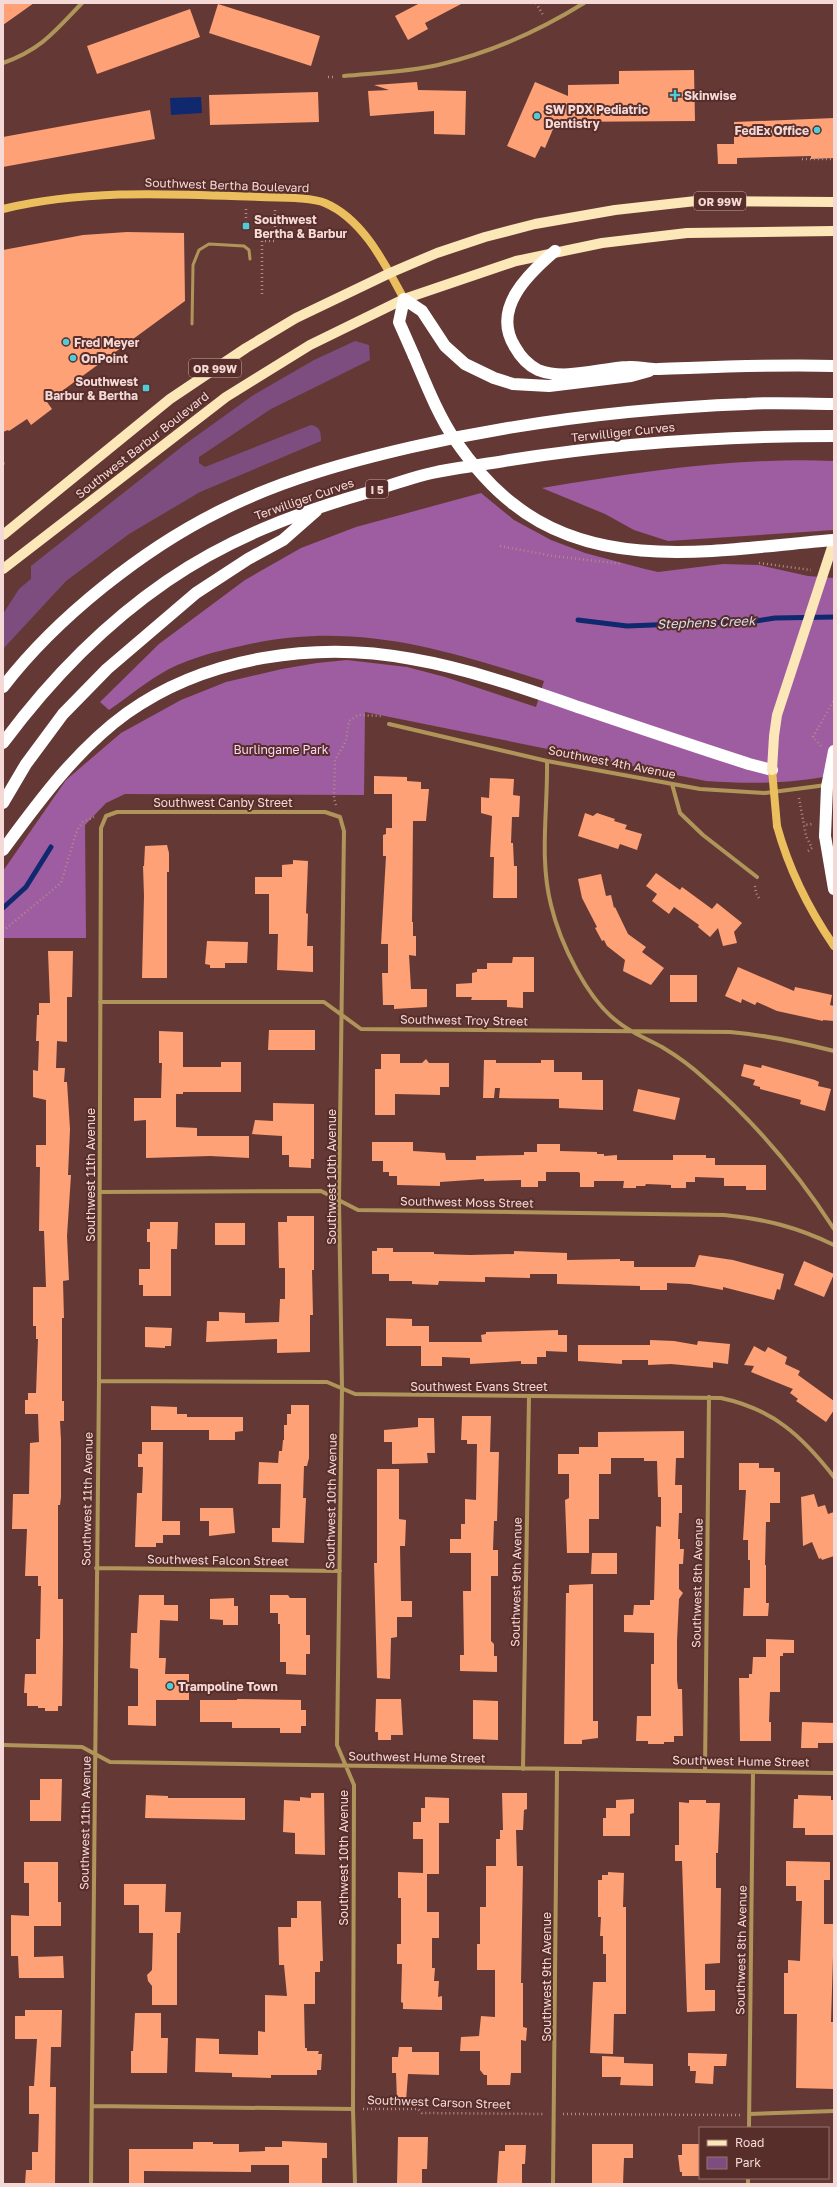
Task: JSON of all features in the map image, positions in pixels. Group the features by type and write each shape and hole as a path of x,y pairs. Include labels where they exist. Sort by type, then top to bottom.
{"highway":[{"path":"555,251 531,271 514,296 508,316 508,331 512,343 520,355 538,370 563,374 630,367 656,369 730,365 834,366"},
{"path":"656,369 631,376 549,386 514,384 494,378 465,364 446,346 422,311 404,299 399,322 444,421 455,440 474,464 512,504 551,528 596,544 636,551 694,551 834,541"},
{"name":"Terwilliger Curves","path":"3,687 43,642 89,599 174,537 222,509 322,470 473,433 568,418 748,404 834,404"},
{"name":"Terwilliger Curves","path":"3,743 29,708 94,638 167,580 216,551 259,529 323,505 432,473 560,452 627,444 700,438 834,436"},
{"path":"3,802 26,764 63,714 107,669 196,593 248,559 283,540 323,505"},
{"path":"3,850 62,775 109,727 126,714 164,691 194,678 234,665 287,654 380,654 450,667 540,694 749,764 772,770"},
{"path":"834,751 827,786 825,836 834,888"}],"main road":[{"name":"Southwest Bertha Boulevard","path":"3,209 62,197 118,194 275,198 323,202 334,208 361,232 390,273 404,299"},
{"name":"Southwest Barbur Boulevard","path":"3,535 170,399 202,376 296,318 390,273 437,253 485,237 535,224 606,211 696,202 834,202"},
{"name":"Southwest Barbur Boulevard","path":"3,569 226,397 310,345 404,299 478,272 555,251 645,237 687,233 834,231"},
{"path":"834,541 777,715 772,770 778,826 793,874 811,911 834,946"}],"street":[{"path":"3,63 23,56 42,44 82,3"},
{"path":"344,76 437,65 471,56 511,41 548,24 584,3"},
{"name":"Southwest 4th Avenue","path":"389,724 546,761 672,784 735,793 766,793 798,790 834,784"},
{"path":"546,761 545,863 547,884 557,926 577,970 590,990 611,1016 632,1032 662,1047 686,1063 752,1121 800,1178 834,1228"},
{"path":"672,784 680,813 703,834 756,877"},
{"name":"Southwest Canby Street","path":"106,816 117,812 325,812 340,817"},
{"name":"Southwest 11th Avenue","path":"91,2184 100,1192 101,828 106,816"},
{"name":"Southwest 10th Avenue","path":"340,817 344,831 339,1200 342,1388 337,1745 354,1785 354,2184"},
{"name":"Southwest Troy Street","path":"100,1002 324,1002 361,1029 730,1032 762,1035 799,1042 834,1052"},
{"name":"Southwest Moss Street","path":"100,1192 321,1191 358,1210 724,1215 760,1219 788,1226 834,1245"},
{"name":"Southwest Evans Street","path":"98,1381 327,1382 355,1394 709,1397 735,1400 769,1415 800,1437 834,1477"},
{"name":"Southwest 9th Avenue","path":"523,1769 529,1396"},
{"name":"Southwest 8th Avenue","path":"705,1770 709,1397"},
{"name":"Southwest Falcon Street","path":"96,1568 340,1571"},
{"name":"Southwest Hume Street","path":"3,1745 82,1747 110,1762 557,1770 705,1770 834,1773"},
{"name":"Southwest 9th Avenue","path":"553,2184 555,2114 557,1770"},
{"name":"Southwest 8th Avenue","path":"749,2127 753,1772"},
{"name":"Southwest Carson Street","path":"92,2106 353,2109"},
{"path":"749,2114 834,2111"}],"lane":[{"path":"192,324 193,265 199,250 209,244 244,246 249,250 250,259"}],"path":[{"path":"328,77 335,77"},
{"path":"802,159 834,159"},
{"path":"246,226 247,197"},
{"path":"262,294 262,241 275,241 275,198"},
{"path":"756,562 814,571"},
{"path":"813,737 834,700"},
{"path":"340,817 334,799 335,760 346,741 349,721 358,715 383,716 389,724"},
{"path":"798,790 806,836 812,848 808,851"},
{"path":"3,931 61,883 77,830 83,822 94,817 106,816"},
{"path":"804,825 815,824"},
{"name":"Southwest Carson Street","path":"353,2109 418,2109 422,2113 749,2114"}],"green space":[{"path":"355,341 369,345 370,360 271,409 199,457 199,463 205,467 311,425 319,430 321,441 200,492 129,534 66,581 3,649 3,614 19,589 31,579 31,566 184,445 252,396 314,360"},
{"path":"760,461 834,461 834,530 668,541 634,530 605,514 542,488 615,476 687,467"},
{"name":"Burlingame Park","path":"481,493 514,520 551,540 585,553 645,569 658,572 723,564 759,565 808,576 834,578 834,775 786,782 738,783 706,781 365,712 364,795 125,794 106,803 85,825 86,938 4,938 3,994 3,871 66,780 121,733 181,700 226,682 282,669 347,660 407,667 445,677 536,707 544,681 468,658 395,641 358,637 320,636 282,639 241,646 204,655 186,661 161,673 109,710 100,702 159,644 245,580 301,548 356,527"}],"water":[{"path":"201,97 202,113 171,115 170,98"}],"building":[{"path":"3,3 34,3 3,25"},
{"path":"420,3 463,3 425,23 428,29 408,40 395,16"},
{"path":"218,4 320,36 311,66 209,33"},
{"path":"190,9 200,37 97,74 87,46"},
{"path":"694,70 695,121 556,122 545,148 541,146 535,158 507,146 535,82 568,96 568,85 619,84 619,71"},
{"path":"417,82 418,90 466,91 465,135 434,134 434,111 370,116 368,91 389,90 374,85"},
{"path":"318,92 319,122 210,125 209,95"},
{"path":"150,110 155,139 3,167 3,137"},
{"path":"834,118 834,158 811,159 811,156 737,158 737,164 718,164 717,144 734,144 734,122"},
{"name":"Fred Meyer","path":"127,232 184,233 185,301 47,402 52,409 31,425 27,419 9,431 3,432 3,250 83,235"},
{"path":"374,776 407,777 407,781 421,782 421,789 429,789 426,821 413,821 412,922 413,936 416,936 416,956 409,955 411,989 427,989 427,1007 394,1009 394,1005 383,1005 382,973 388,973 388,944 381,944 386,856 383,856 383,835 386,834 386,828 392,828 392,794 374,794"},
{"path":"490,778 514,779 513,795 520,796 519,817 512,817 511,843 513,843 514,866 517,866 517,898 493,898 494,857 490,857 492,816 481,813 481,797 489,798"},
{"path":"585,813 593,816 597,813 615,819 614,821 627,825 625,829 642,834 637,850 620,844 618,849 578,836"},
{"path":"167,845 169,853 169,872 167,872 167,978 142,978 144,896 143,866 145,846"},
{"path":"293,860 308,861 306,913 308,914 307,946 313,946 313,972 277,970 278,934 269,934 269,894 255,894 255,877 282,877 282,865 293,864"},
{"path":"656,873 680,890 682,887 712,909 717,903 742,923 734,932 737,943 723,946 718,928 710,937 698,927 699,925 674,907 669,914 652,901 657,894 646,886"},
{"path":"601,874 606,896 611,895 614,908 615,907 628,934 646,947 642,952 664,968 651,985 623,971 625,960 607,946 604,940 602,941 595,928 597,927 582,898 578,879"},
{"path":"207,941 248,942 247,963 225,963 225,968 210,968 210,965 205,964"},
{"path":"48,951 73,951 72,997 67,997 67,1042 57,1041 56,1068 65,1068 64,1082 67,1082 70,1129 68,1175 71,1175 67,1236 69,1280 63,1281 64,1318 62,1318 62,1401 64,1401 64,1421 60,1421 61,1497 60,1505 58,1505 58,1599 63,1599 63,1644 62,1706 58,1706 58,1711 45,1711 45,1708 38,1708 38,1706 27,1706 27,1693 24,1693 25,1674 36,1674 36,1639 40,1639 41,1586 38,1586 38,1576 25,1576 27,1529 12,1529 13,1494 29,1494 30,1443 39,1442 38,1414 25,1414 25,1400 28,1400 28,1393 36,1393 38,1339 36,1339 36,1326 33,1326 33,1287 46,1287 44,1231 39,1231 40,1167 36,1167 36,1145 46,1145 46,1100 33,1097 33,1070 38,1071 39,1041 36,1041 39,1003 50,1003"},
{"path":"513,957 534,957 534,992 523,992 523,1008 507,1007 507,1000 471,1000 472,997 456,997 456,984 472,983 472,973 477,972 477,969 487,969 487,963 512,963"},
{"path":"738,967 794,991 795,987 832,995 830,1005 834,1006 834,1021 823,1021 777,1011 757,1002 755,1005 742,999 741,1003 725,996"},
{"path":"670,975 697,975 697,1002 670,1002"},
{"path":"269,1030 315,1030 315,1050 268,1050"},
{"path":"159,1031 183,1032 183,1067 221,1067 221,1062 241,1062 241,1092 183,1092 183,1094 176,1094 176,1127 197,1128 197,1136 249,1136 249,1158 210,1156 146,1158 146,1120 134,1121 134,1098 161,1098 162,1063 159,1063"},
{"path":"381,1054 400,1054 400,1063 422,1063 426,1059 429,1063 449,1063 449,1087 440,1087 440,1095 395,1094 395,1115 375,1115 375,1069 381,1069"},
{"path":"484,1060 496,1060 496,1063 541,1063 541,1060 554,1060 554,1072 582,1072 582,1080 603,1080 603,1110 559,1108 559,1099 499,1098 500,1088 495,1088 494,1098 483,1098"},
{"path":"744,1064 761,1068 762,1065 819,1082 818,1086 831,1089 825,1111 800,1104 801,1100 760,1089 760,1087 753,1085 755,1080 741,1076"},
{"path":"638,1089 680,1098 675,1120 633,1111"},
{"path":"273,1103 314,1104 314,1159 311,1159 311,1168 289,1167 289,1155 282,1155 282,1136 252,1134 255,1120 273,1121"},
{"path":"372,1142 413,1142 413,1151 445,1153 446,1160 476,1160 476,1156 524,1155 524,1152 537,1152 537,1144 560,1144 560,1151 597,1152 597,1154 604,1154 604,1156 617,1155 617,1160 673,1160 673,1155 706,1155 706,1158 715,1158 715,1165 766,1165 766,1190 746,1190 746,1186 724,1186 724,1178 695,1177 695,1182 686,1182 686,1188 671,1188 671,1185 646,1184 645,1186 636,1186 636,1188 623,1188 624,1181 594,1181 594,1187 580,1187 580,1173 578,1172 546,1172 546,1181 538,1181 538,1187 521,1187 521,1180 484,1181 484,1179 440,1182 440,1186 397,1185 397,1176 389,1176 389,1172 383,1172 383,1161 372,1161"},
{"path":"287,1216 314,1216 314,1270 312,1270 313,1315 310,1315 310,1352 277,1353 277,1339 206,1342 207,1321 219,1321 219,1312 245,1313 245,1323 279,1322 280,1299 285,1299 285,1268 279,1268 278,1222 287,1222"},
{"path":"150,1222 178,1222 177,1249 171,1249 171,1296 143,1296 143,1285 139,1285 139,1269 150,1269 150,1242 147,1242 147,1229 150,1229"},
{"path":"215,1223 245,1223 245,1245 215,1245"},
{"path":"377,1248 393,1248 393,1252 434,1252 434,1254 470,1255 514,1254 514,1251 567,1253 567,1260 620,1259 620,1261 634,1261 634,1267 695,1267 699,1255 733,1260 784,1274 780,1290 777,1289 774,1300 723,1287 723,1290 690,1284 667,1283 667,1290 640,1290 640,1286 557,1284 557,1274 530,1274 530,1278 485,1277 485,1282 439,1281 438,1285 412,1284 412,1281 389,1281 389,1274 372,1274 372,1251 377,1251"},
{"path":"804,1261 834,1274 824,1297 794,1285"},
{"path":"386,1318 412,1319 412,1326 429,1326 429,1342 482,1342 481,1335 486,1334 486,1332 558,1330 558,1335 567,1335 567,1352 546,1351 546,1357 537,1357 537,1364 521,1364 521,1361 470,1364 470,1358 442,1357 442,1366 421,1366 421,1346 386,1346"},
{"path":"145,1327 172,1328 171,1346 165,1346 165,1348 145,1347"},
{"path":"650,1340 674,1341 697,1345 698,1341 730,1344 728,1364 713,1362 713,1368 671,1364 648,1365 648,1360 622,1360 622,1364 578,1361 578,1345 650,1345"},
{"path":"754,1346 765,1352 768,1347 787,1357 785,1364 800,1371 798,1375 834,1401 834,1410 826,1422 796,1401 798,1399 790,1393 793,1389 751,1372 754,1366 744,1365"},
{"path":"291,1405 309,1405 309,1458 307,1466 304,1466 303,1498 306,1498 304,1543 272,1542 272,1528 280,1528 281,1484 258,1484 259,1462 278,1463 279,1451 282,1451 284,1440 284,1425 287,1425 287,1414 291,1414"},
{"path":"151,1406 177,1407 177,1414 187,1414 187,1417 243,1417 243,1431 235,1432 235,1440 209,1440 209,1430 151,1430"},
{"path":"462,1416 491,1416 490,1452 499,1452 497,1521 494,1521 493,1550 498,1550 498,1576 491,1576 491,1641 494,1644 494,1656 497,1656 497,1672 460,1671 460,1655 464,1655 463,1591 471,1591 471,1553 450,1553 450,1539 461,1539 461,1524 465,1524 465,1499 476,1500 477,1444 467,1444 467,1440 461,1440"},
{"path":"418,1418 434,1418 435,1453 427,1453 428,1463 392,1464 392,1442 384,1442 384,1430 418,1427"},
{"path":"684,1431 684,1458 676,1458 675,1485 682,1485 682,1513 679,1513 678,1539 680,1539 680,1549 684,1549 683,1564 679,1564 679,1589 683,1593 679,1599 677,1680 678,1689 682,1689 683,1736 674,1736 674,1742 664,1742 664,1744 648,1744 648,1741 636,1741 637,1716 651,1716 651,1664 654,1664 654,1633 624,1632 624,1615 633,1615 634,1605 650,1605 650,1600 654,1600 656,1526 661,1527 661,1497 658,1497 657,1461 644,1461 644,1458 611,1458 611,1474 599,1474 599,1519 589,1519 589,1553 567,1553 565,1500 569,1498 569,1474 558,1474 558,1454 579,1454 579,1447 598,1447 598,1432"},
{"path":"142,1442 163,1442 162,1521 180,1521 180,1535 163,1535 163,1543 156,1543 156,1547 135,1547 137,1493 142,1493 143,1467 138,1467 138,1454 142,1454"},
{"path":"739,1463 759,1463 759,1468 774,1468 774,1472 780,1472 780,1503 770,1503 770,1522 766,1522 765,1565 766,1603 769,1603 768,1616 743,1616 744,1588 750,1588 750,1560 748,1560 748,1540 743,1540 746,1490 739,1490"},
{"path":"377,1469 399,1469 399,1519 406,1520 405,1546 400,1546 401,1601 412,1601 412,1617 397,1617 397,1637 391,1638 390,1679 377,1678 374,1563 377,1563"},
{"path":"814,1494 818,1507 825,1505 828,1514 834,1512 834,1556 822,1560 821,1558 819,1559 812,1542 803,1546 801,1497"},
{"path":"200,1508 233,1508 235,1533 209,1536 209,1521 200,1521"},
{"path":"592,1553 617,1553 617,1574 591,1574"},
{"path":"593,1584 593,1721 598,1721 598,1738 582,1740 582,1744 564,1744 566,1593 569,1593 569,1585"},
{"path":"139,1595 164,1595 164,1605 178,1605 178,1621 160,1620 159,1658 166,1658 165,1674 189,1674 189,1700 156,1700 156,1726 128,1725 128,1706 138,1706 138,1669 130,1668 131,1633 137,1633"},
{"path":"270,1595 288,1595 290,1598 306,1598 306,1635 310,1635 310,1654 306,1654 306,1675 286,1674 286,1662 280,1662 280,1624 278,1624 278,1613 270,1613"},
{"path":"234,1598 234,1606 238,1606 238,1625 223,1625 223,1620 210,1619 210,1599"},
{"path":"766,1639 794,1640 794,1653 783,1653 783,1656 780,1656 780,1692 770,1692 769,1722 771,1722 771,1741 740,1741 739,1678 749,1678 749,1674 752,1674 753,1657 766,1657"},
{"path":"376,1699 401,1699 403,1735 391,1735 391,1740 378,1740 378,1732 375,1732"},
{"path":"200,1700 301,1700 301,1710 306,1710 306,1726 301,1726 301,1733 280,1733 280,1728 232,1728 232,1722 200,1722"},
{"path":"473,1700 498,1701 498,1740 473,1739"},
{"path":"802,1722 834,1723 834,1743 818,1743 818,1748 801,1748"},
{"path":"40,1779 62,1779 61,1821 30,1821 30,1800 40,1800"},
{"path":"311,1793 324,1793 325,1855 295,1854 295,1833 283,1832 284,1800 300,1801 300,1797 311,1798"},
{"path":"502,1793 527,1793 527,1809 524,1810 523,1830 516,1830 517,1866 523,1866 521,1983 523,1983 523,2027 527,2028 526,2041 521,2040 521,2073 511,2073 510,2085 487,2085 487,2075 484,2075 480,2070 480,2051 460,2051 461,2037 479,2036 481,2016 495,2017 495,1970 477,1970 477,1944 480,1944 480,1907 486,1907 486,1866 496,1866 496,1839 500,1839 500,1830 503,1830"},
{"path":"146,1795 168,1796 168,1798 245,1798 245,1820 145,1818"},
{"path":"798,1795 831,1796 831,1800 834,1800 834,1835 805,1835 805,1828 793,1828 794,1799 798,1799"},
{"path":"425,1797 449,1798 449,1823 439,1823 439,1874 427,1874 427,1912 439,1912 439,1938 432,1938 432,1968 435,1968 434,1981 439,1981 438,1997 442,1996 442,2010 403,2009 403,2003 401,2002 402,1964 397,1964 397,1944 401,1944 401,1898 398,1898 398,1872 423,1873 423,1839 413,1839 413,1822 421,1822 421,1808 425,1808"},
{"path":"634,1799 634,1813 630,1814 630,1836 603,1836 603,1818 606,1818 606,1808 616,1808 616,1800"},
{"path":"689,1800 706,1800 706,1803 720,1803 718,1853 716,1853 716,1888 721,1888 720,1963 705,1964 705,1990 715,1990 715,2011 687,2012 682,1861 675,1861 675,1845 679,1845 679,1802 689,1803"},
{"path":"786,1861 830,1862 830,1880 824,1880 824,1924 834,1924 831,2022 834,2022 834,2089 796,2088 797,2014 784,2014 784,1973 788,1973 788,1960 800,1961 802,1901 796,1901 796,1886 786,1886"},
{"path":"24,1862 58,1862 58,1902 61,1902 61,1926 34,1926 34,1957 63,1956 64,1978 19,1978 18,1956 11,1956 11,1915 29,1916 29,1883 24,1883"},
{"path":"608,1872 624,1873 623,1907 626,1907 626,2014 614,2014 613,2054 590,2053 593,1982 606,1982 606,1954 603,1954 603,1936 600,1936 601,1917 598,1917 598,1880 602,1880 602,1875 608,1875"},
{"path":"124,1884 166,1884 165,1912 181,1912 180,1933 177,1933 177,2005 152,2005 152,1986 148,1981 147,1975 152,1970 153,1933 139,1933 139,1905 124,1905"},
{"path":"297,1901 321,1901 323,1961 320,1961 320,1972 315,1972 315,2004 304,2004 305,2048 307,2048 307,2051 319,2051 318,2054 322,2054 321,2070 317,2070 317,2075 271,2075 271,2078 232,2077 232,2073 195,2072 196,2038 219,2039 219,2054 258,2055 258,2031 265,2032 265,1995 287,1996 284,1965 279,1965 278,1927 291,1927 291,1918 297,1918"},
{"path":"25,2010 62,2010 61,2047 51,2047 50,2087 56,2087 55,2184 25,2184 26,2170 32,2170 32,2152 38,2152 39,2114 29,2114 29,2086 34,2086 37,2039 15,2039 15,2016 25,2016"},
{"path":"135,2013 161,2013 161,2038 168,2038 167,2073 131,2073 131,2051 133,2051"},
{"path":"399,2047 412,2047 412,2052 439,2052 439,2075 408,2074 406,2101 397,2101 396,2073 392,2073 392,2057 398,2057"},
{"path":"688,2053 727,2054 726,2066 714,2066 713,2084 695,2083 696,2071 690,2071 690,2066 688,2066"},
{"path":"602,2056 624,2057 624,2063 653,2064 653,2086 620,2085 621,2077 602,2077"},
{"path":"398,2137 428,2137 427,2169 422,2169 422,2184 397,2184"},
{"path":"282,2141 327,2143 327,2158 322,2158 322,2184 289,2184 289,2165 251,2165 251,2172 144,2171 144,2183 129,2183 129,2149 193,2149 193,2142 213,2142 213,2144 239,2144 239,2152 265,2151 265,2147 282,2147"},
{"path":"592,2144 633,2144 633,2158 624,2158 623,2184 592,2184"},
{"path":"682,2144 699,2144 699,2176 682,2176 682,2172 680,2172 678,2155 682,2155"},
{"path":"505,2145 526,2145 525,2164 522,2164 522,2184 497,2184 499,2151 505,2151"}],"waterway":[{"name":"Stephens Creek","path":"578,620 627,626 756,621 775,618 834,617"},
{"path":"3,908 26,887 51,847"}],"place":[{"name":"Skinwise","path":"675,95"},
{"name":"SW PDX Pediatric Dentistry","path":"537,116"},
{"name":"FedEx Office","path":"817,130"},
{"name":"Southwest Bertha & Barbur","path":"246,226"},
{"name":"Fred Meyer","path":"66,342"},
{"name":"OnPoint","path":"73,358"},
{"name":"Southwest Barbur & Bertha","path":"146,388"},
{"name":"Trampoline Town","path":"170,1686"}]}
